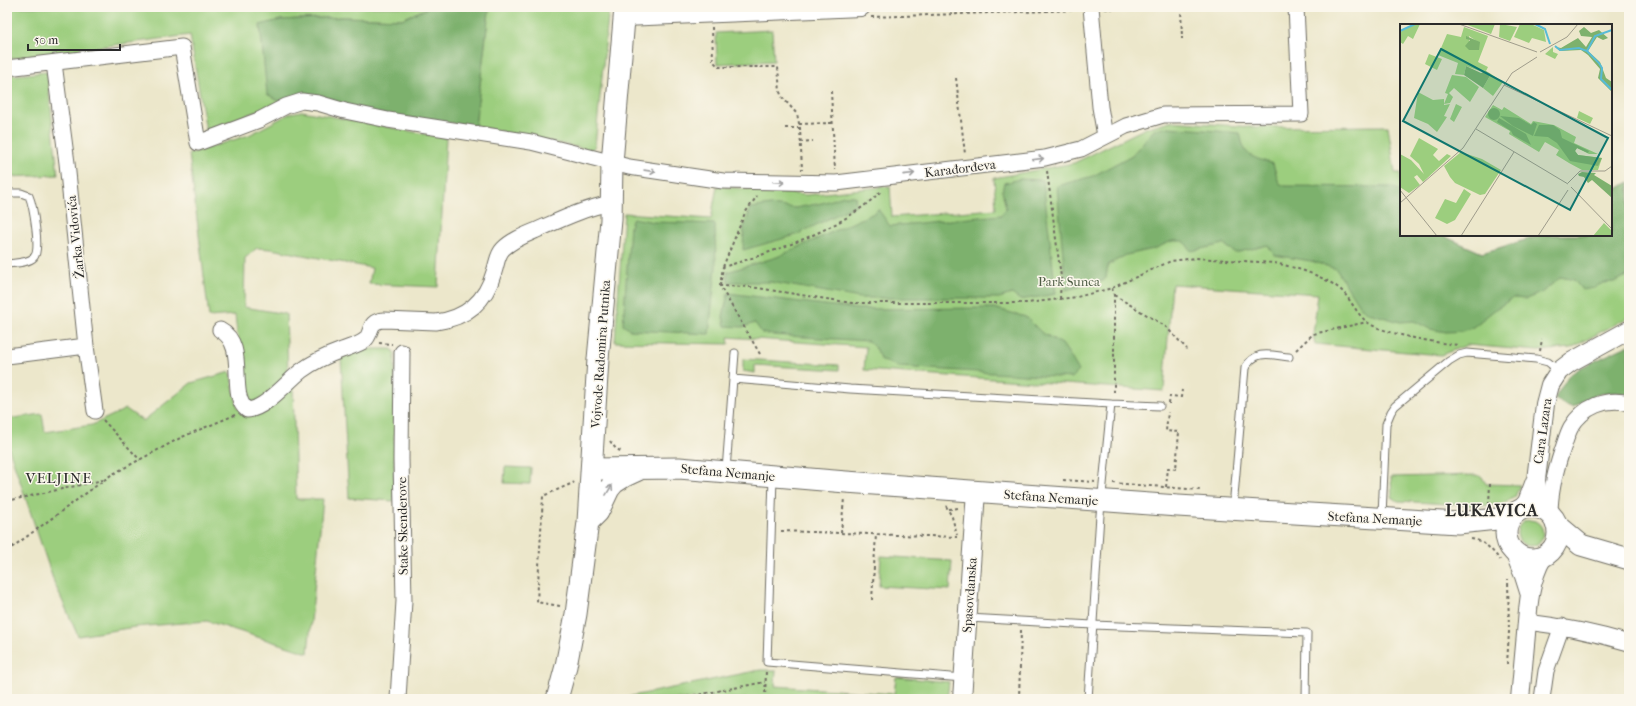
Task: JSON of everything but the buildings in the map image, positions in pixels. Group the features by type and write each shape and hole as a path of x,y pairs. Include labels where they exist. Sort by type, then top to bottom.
{"main road":[{"name":"Vojvode Radomira Putnika","path":"557,699 566,666 577,608 588,522 586,465 611,220 612,163 625,12"},
{"name":"Stefana Nemanje","path":"586,465 726,471 846,482 1233,510 1382,518 1463,531 1483,530 1508,552"},
{"path":"588,522 598,512 609,489 614,483 645,467"},
{"path":"1581,545 1550,516 1532,507 1517,512 1507,525 1508,552 1520,557 1536,559 1570,546 1581,545 1629,559"},
{"name":"Stefana Nemanje","path":"1463,531 1517,512"},
{"path":"1547,554 1557,539 1558,531 1550,516"}],"street":[{"name":"Karađorđeva","path":"54,63 182,47 198,143 259,120 286,106 302,101 318,103 345,111 388,120 531,142 629,167 723,181 836,183 1045,158 1081,150 1105,136 1138,122 1163,114 1301,114 1296,7"},
{"path":"1091,8 1100,107 1105,136"},
{"path":"625,12 863,12"},
{"path":"7,68 54,63"},
{"name":"Žarka Vidovića","path":"54,63 67,163 86,346 95,411"},
{"path":"220,330 225,333 234,346 242,404 247,410 252,410 258,408 309,365 340,350 363,342 367,339 372,325 380,320 436,322 445,321 466,312 476,305 484,296 494,272 498,255 511,243 583,209 612,203"},
{"name":"Cara Lazara","path":"1550,516 1538,496 1536,480 1545,404 1550,385 1559,371 1585,354 1629,330"},
{"path":"7,356 86,346"},
{"name":"Stake Skenderove","path":"398,699 404,601 401,459 402,352"},
{"name":"Cara Lazara","path":"1550,516 1550,500 1554,474 1570,429 1575,420 1582,413 1596,404 1609,402 1629,403"},
{"name":"Cara Lazara","path":"1517,512 1527,502 1536,480"},
{"name":"Spasovdanska","path":"962,699 976,491"},
{"path":"1508,552 1524,576 1530,596"},
{"path":"1520,699 1527,622 1533,579 1537,567 1547,554"},
{"path":"1527,622 1562,626 1629,643"},
{"path":"1542,699 1546,671 1562,626"}],"lane":[{"path":"7,192 21,193 29,196 32,203 37,244 34,257 28,260 7,264"},
{"path":"726,471 735,353"},
{"path":"1233,510 1241,409 1246,368 1255,356 1264,354 1289,357"},
{"path":"1382,518 1386,424 1395,406 1448,361 1459,355 1467,354 1536,359 1548,362 1559,371"},
{"path":"733,379 850,389 1160,406"},
{"path":"1088,699 1102,500 1111,404"},
{"path":"773,476 767,662 963,678"},
{"path":"968,618 1093,625 1307,633 1306,699"}],"path":[{"path":"863,12 1146,7"},
{"path":"1181,7 1182,39"},
{"path":"712,23 712,61 719,67 778,67 780,92 782,97 797,114 800,128 804,183"},
{"path":"956,78 966,159"},
{"path":"831,91 834,165"},
{"path":"799,124 832,123"},
{"path":"785,128 800,128"},
{"path":"800,142 813,141"},
{"path":"1045,158 1061,277 1060,299"},
{"path":"723,267 798,241 842,219 870,202 898,175"},
{"path":"760,354 720,286 723,267 745,213 766,182"},
{"path":"720,286 751,288 852,303 1027,303 1077,297 1112,288 1160,265 1179,259 1196,258 1274,263 1309,273 1338,287 1367,322 1381,328 1416,338 1464,346"},
{"path":"1112,288 1114,295 1114,392"},
{"path":"1114,295 1165,326 1187,349"},
{"path":"1289,357 1313,334 1367,322"},
{"path":"1540,352 1542,338"},
{"path":"363,342 398,344 402,352"},
{"path":"1534,352 1546,353"},
{"path":"1166,487 1168,468 1176,469 1179,432 1166,431 1170,396 1181,398 1182,390"},
{"path":"7,551 104,480 182,437 247,410"},
{"path":"95,411 116,436 140,460"},
{"path":"577,608 537,602 543,496 573,483 586,465"},
{"path":"7,502 104,480"},
{"path":"841,533 846,482"},
{"path":"1489,505 1490,484"},
{"path":"771,530 957,537 952,517 944,503"},
{"path":"1463,531 1475,540 1508,552"},
{"path":"872,600 876,534"},
{"path":"7,543 14,547"},
{"path":"1506,670 1509,632 1509,583 1507,576"},
{"path":"1019,699 1022,621"},
{"path":"676,699 765,682 765,699"}],"green space":[{"path":"7,7 430,7 402,19 343,17 280,20 280,102 206,131 190,35 7,59"},
{"path":"430,7 480,7 489,11 475,126 280,102 267,94 260,25 280,20 343,17 402,19"},
{"path":"480,7 609,7 595,146 591,150 475,126 489,11"},
{"path":"772,30 774,61 717,64 716,33"},
{"path":"47,72 58,175 7,177 7,76"},
{"path":"302,111 446,138 438,287 369,284 372,268 271,249 257,248 245,258 244,307 286,314 288,373 260,400 248,404 241,369 235,315 209,317 189,154 249,135 291,113"},
{"name":"Park Sunca","path":"1170,121 1252,127 1388,126 1395,173 1400,173 1400,236 1443,236 1482,253 1539,236 1612,236 1612,192 1629,182 1629,317 1571,348 1538,351 1467,345 1441,355 1315,344 1313,334 1318,294 1172,284 1164,391 864,370 866,347 728,337 729,344 615,342 624,213 711,219 717,186 806,195 890,186 892,217 996,209 994,178 1074,163 1146,128"},
{"path":"1168,127 1240,133 1247,152 1254,157 1273,164 1279,183 1285,186 1392,187 1400,191 1400,236 1443,236 1482,253 1539,236 1612,236 1612,192 1629,182 1629,275 1614,282 1603,283 1593,288 1582,290 1574,280 1561,277 1541,293 1526,299 1513,298 1497,308 1473,327 1463,331 1446,332 1430,329 1414,321 1400,322 1369,313 1360,307 1336,269 1311,261 1274,255 1268,245 1235,253 1224,244 1191,251 1184,241 1172,241 1154,249 1126,255 1108,265 1106,278 1103,281 1066,290 1057,186 1093,176 1132,155 1154,130"},
{"path":"1020,179 1043,180 1056,294 1020,300 1012,294 999,298 860,298 771,282 728,282 727,272 777,257 874,213 878,209 890,226 1001,215 1006,208 1002,191 1004,183"},
{"path":"844,196 855,196 856,205 796,235 743,250 744,227 751,208 770,205 795,208 822,203"},
{"path":"633,218 654,222 715,224 716,267 709,334 630,330 623,325 630,226"},
{"path":"728,293 857,309 994,308 1026,317 1041,332 1062,344 1079,371 1072,378 899,367 881,360 875,348 868,341 773,335 762,333 755,323 743,327 725,326 723,317"},
{"path":"1629,345 1629,394 1600,394 1593,396 1573,407 1565,405 1555,398 1568,376 1580,368"},
{"path":"363,349 392,349 395,354 394,501 349,498 341,358"},
{"path":"743,359 839,365 839,370 755,365 755,373 743,371"},
{"path":"230,372 238,409 293,383 296,499 323,499 308,653 207,621 135,627 78,636 54,582 7,443 7,419 42,414 45,432 92,425 126,409 143,421 191,383"},
{"path":"505,467 531,468 530,484 504,483"},
{"path":"1477,475 1482,477 1486,484 1520,485 1515,497 1501,504 1479,506 1398,501 1392,497 1391,477"},
{"path":"1530,520 1539,524 1543,533 1539,542 1530,546 1521,542 1517,533 1521,524"},
{"path":"881,556 952,561 950,590 879,586"},
{"path":"760,670 776,670 775,686 894,694 896,677 949,682 947,699 618,699"}],"district":[{"name":"VELJINE","path":"59,478"},
{"name":"LUKAVICA","path":"1492,510"}]}
